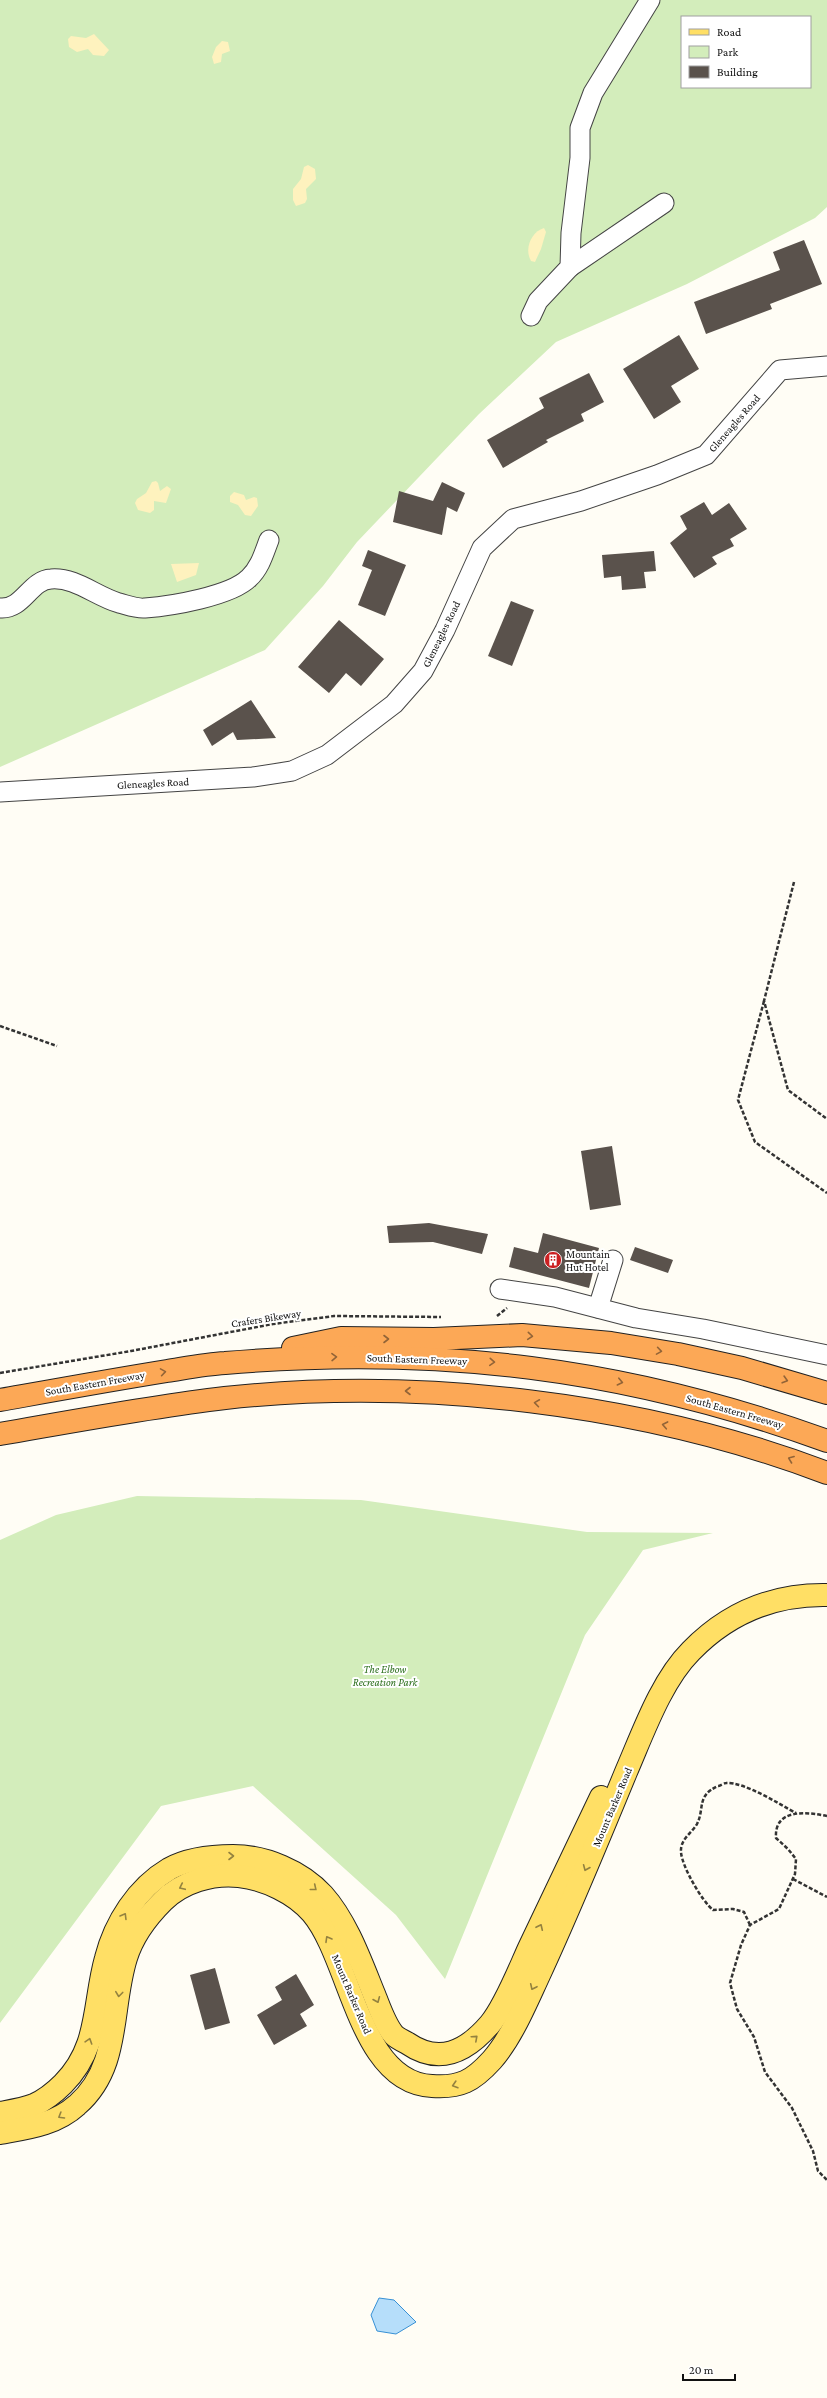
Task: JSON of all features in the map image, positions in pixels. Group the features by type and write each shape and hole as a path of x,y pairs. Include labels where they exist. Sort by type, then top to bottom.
{"highway":[{"path":"223,1363 341,1338 434,1339 522,1335 611,1343 678,1354 742,1368 827,1393"},
{"name":"South Eastern Freeway","path":"0,1400 223,1363 408,1356 501,1363 593,1376 684,1396 774,1422 827,1441"},
{"path":"0,1434 136,1410 226,1398 318,1392 413,1391 503,1398 597,1412 688,1429 776,1454 827,1473"}],"main road":[{"name":"Mount Barker Road","path":"0,2132 50,2122 75,2107 91,2091 106,2063 127,1955 136,1934 148,1916 180,1886 213,1877 278,1876 302,1879 323,1895 340,1921 394,2034 420,2052 445,2055 465,2047 490,2024 512,1986 664,1667 683,1643 708,1621 737,1604 777,1588 806,1584 827,1585"},
{"name":"Mount Barker Road","path":"0,2113 34,2105 54,2094 72,2075 85,2055 92,2032 106,1957 119,1924 132,1902 147,1885 170,1868 198,1859 225,1856 252,1856 278,1876 292,1896 311,1912 330,1940 365,2029 380,2054 394,2071 420,2086 450,2087 473,2079 495,2057 530,1994 564,1921 642,1736 673,1673 690,1652 711,1632 750,1608 778,1599 807,1595 827,1595"}],"street":[{"path":"570,266 571,233 580,158 580,128 593,93 650,0"},
{"path":"531,316 538,301 570,266 664,203"},
{"name":"Gleneagles Road","path":"0,792 253,777 292,771 327,755 394,704 423,671 445,630 482,548 513,519 581,501 657,475 706,456 780,370 827,366"},
{"path":"0,608 6,609 23,599 36,584 50,579 75,582 117,602 144,608 218,594 235,589 250,578 261,562 269,540"},
{"path":"598,1308 613,1260"},
{"path":"500,1289 529,1292 636,1318 827,1355"},
{"path":"72,2075 91,2091"}],"path":[{"path":"794,882 738,1100 755,1142 827,1192"},
{"path":"764,1001 788,1090 827,1119"},
{"path":"0,1026 57,1046"},
{"path":"494,1318 529,1292"},
{"name":"Crafers Bikeway","path":"0,1373 130,1351 273,1324 334,1316 443,1318"},
{"path":"750,1925 744,1912 733,1909 713,1910 706,1904 686,1870 681,1852 682,1844 697,1824 702,1800 710,1790 726,1783 759,1792 796,1814"},
{"path":"827,1816 791,1814 780,1821 775,1830 776,1838 796,1859 792,1879 779,1909 750,1925 741,1944 730,1983 737,2009 754,2037 765,2072 792,2108 813,2151 818,2171 827,2180"},
{"path":"792,1879 827,1897"}],"green space":[{"path":"0,0 827,0 827,207 815,218 687,284 556,342 479,414 357,542 323,586 265,650 0,767"},
{"name":"The Elbow Recreation Park","path":"137,1496 361,1500 587,1532 713,1533 643,1550 585,1635 445,1979 396,1915 253,1786 161,1806 0,2023 0,1540 56,1515"}],"sand":[{"path":"94,34 109,50 104,56 93,55 88,49 77,52 69,47 68,39 71,36 86,38"},
{"path":"222,41 228,42 230,51 222,54 221,62 214,64 212,57 216,47"},
{"path":"308,165 315,169 316,179 306,189 307,199 305,203 296,206 293,200 293,189 301,179 304,167"},
{"path":"544,228 546,232 541,249 535,262 531,261 528,251 530,242 532,237 539,230"},
{"path":"156,481 160,491 167,486 171,489 166,503 154,501 154,510 150,513 138,510 135,503 137,499 146,493 152,482"},
{"path":"234,492 244,495 246,500 254,497 257,498 258,506 251,516 245,515 238,505 230,502 230,496"},
{"path":"199,563 196,575 177,582 171,564"}],"water":[{"path":"379,2298 394,2300 416,2322 396,2334 377,2331 371,2315"}],"building":[{"path":"804,240 822,284 770,304 772,309 706,334 694,302 780,270 773,252"},
{"path":"679,335 699,369 671,386 681,402 654,419 623,369"},
{"path":"589,373 604,402 581,414 584,421 546,440 548,442 503,468 487,440 544,408 539,398"},
{"path":"442,482 465,493 457,512 447,507 442,535 393,522 399,491 433,501"},
{"path":"704,502 712,515 729,503 747,529 730,539 734,546 712,557 717,564 694,578 670,543 687,529 680,516"},
{"path":"368,550 406,565 385,616 358,605 372,570 362,566"},
{"path":"654,551 656,571 644,572 646,588 622,590 621,576 604,578 602,555"},
{"path":"511,601 534,610 512,666 488,656"},
{"path":"339,620 384,659 361,686 346,673 329,693 298,667"},
{"path":"251,700 276,738 237,740 233,732 212,746 203,730"},
{"path":"612,1146 621,1205 590,1210 581,1151"},
{"path":"429,1223 488,1234 482,1254 433,1242 389,1243 387,1226"},
{"name":"Mountain Hut Hotel","path":"543,1233 599,1248 589,1288 509,1267 514,1247 538,1253"},
{"path":"635,1247 673,1260 668,1273 630,1260"},
{"path":"215,1968 230,2023 205,2030 190,1975"},
{"path":"296,1974 314,2005 300,2014 307,2026 274,2045 257,2015 282,2000 275,1987"}],"place":[{"name":"Mountain Hut Hotel","path":"553,1260"}]}
